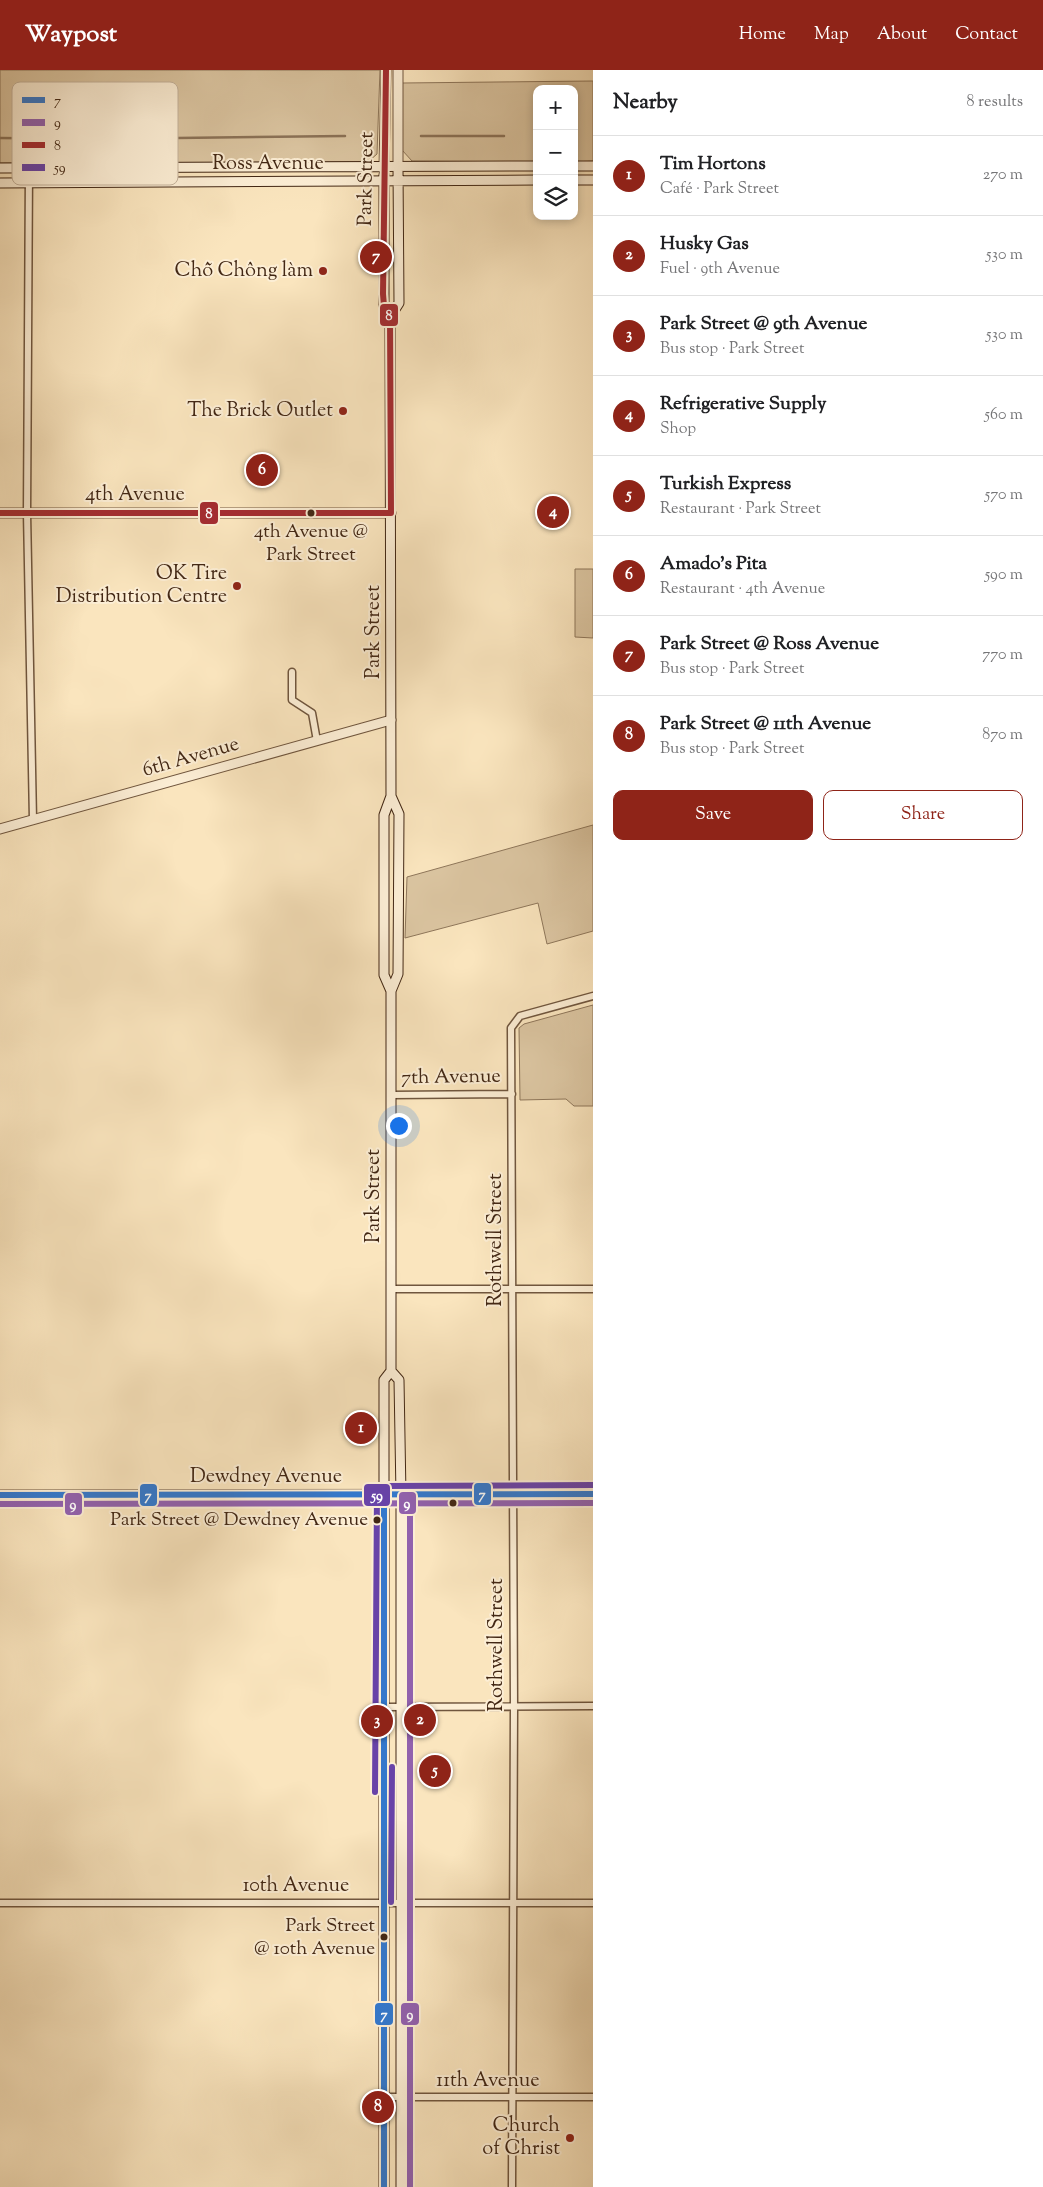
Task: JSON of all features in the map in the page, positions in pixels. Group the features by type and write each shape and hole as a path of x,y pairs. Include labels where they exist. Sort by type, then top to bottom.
{"main road":[{"name":"Park Street","path":"386,70 384,306 390,317 391,796 384,815 384,975 392,991"},
{"name":"Park Street","path":"390,317 399,303 398,70"},
{"name":"Ross Avenue","path":"178,168 533,166"},
{"path":"578,166 593,166"},
{"name":"Ross Avenue","path":"178,182 533,180"},
{"path":"578,180 593,180"},
{"name":"4th Avenue","path":"0,513 391,513"},
{"name":"6th Avenue","path":"0,829 391,720"},
{"name":"Park Street","path":"384,2187 384,1380 391,1371 392,991 398,974 399,814 391,796"},
{"name":"Park Street","path":"391,1371 400,1380 401,2187"},
{"name":"Dewdney Avenue","path":"0,1495 593,1494"}],"street":[{"path":"30,185 27,513 33,820"},
{"path":"292,672 292,700 312,712 317,741"},
{"name":"Rothwell Street","path":"512,2187 514,1706 511,1028 520,1016 593,996"},
{"name":"7th Avenue","path":"392,1095 512,1094"},
{"path":"391,1289 593,1289"},
{"path":"384,1706 593,1706"},
{"name":"10th Avenue","path":"0,1903 593,1903"},
{"name":"11th Avenue","path":"384,2097 593,2097"}],"shaded area":[{"path":"0,70 380,70 377,154 368,162 178,163 178,82 12,82 12,163 0,163"},
{"path":"593,81 593,161 578,162 578,85 533,85 533,162 412,161 402,150 402,83"},
{"path":"575,569 593,569 593,638 575,637"},
{"path":"593,825 593,931 547,944 538,903 405,938 407,877"},
{"path":"593,1005 593,1106 574,1106 566,1099 520,1100 519,1028 524,1024"}],"waterway":[{"path":"178,138 345,136"},
{"path":"421,136 504,136"},
{"path":"0,138 12,138"}],"transit line":[{"name":"8","path":"0,513 391,513 390,317 384,306 383,294 386,70"},
{"name":"59","path":"375,1792 377,1490 384,1486 593,1485"},
{"name":"7","path":"0,1495 593,1494"},
{"name":"7","path":"384,1495 384,2187"},
{"name":"9","path":"410,1495 410,2187"},
{"name":"9","path":"0,1504 593,1503"},
{"name":"59","path":"391,1902 392,1767"}],"place":[{"name":"Park Street @ Ross Avenue","path":"376,257"},
{"name":"Chỗ Chồng làm","path":"323,271"},
{"name":"The Brick Outlet","path":"343,411"},
{"name":"Amado's Pita","path":"262,470"},
{"name":"Refrigerative Supply","path":"553,512"},
{"name":"4th Avenue @ Park Street","path":"311,513"},
{"name":"OK Tire Distribution Centre","path":"237,586"},
{"name":"Tim Hortons","path":"361,1428"},
{"name":"Park Street @ Dewdney Avenue","path":"377,1520"},
{"name":"Husky Gas","path":"420,1720"},
{"name":"Park Street @ 9th Avenue","path":"377,1721"},
{"name":"Turkish Express","path":"435,1771"},
{"name":"Park Street @ 10th Avenue","path":"384,1937"},
{"name":"Park Street @ 11th Avenue","path":"378,2107"},
{"name":"Church of Christ","path":"570,2138"}]}
